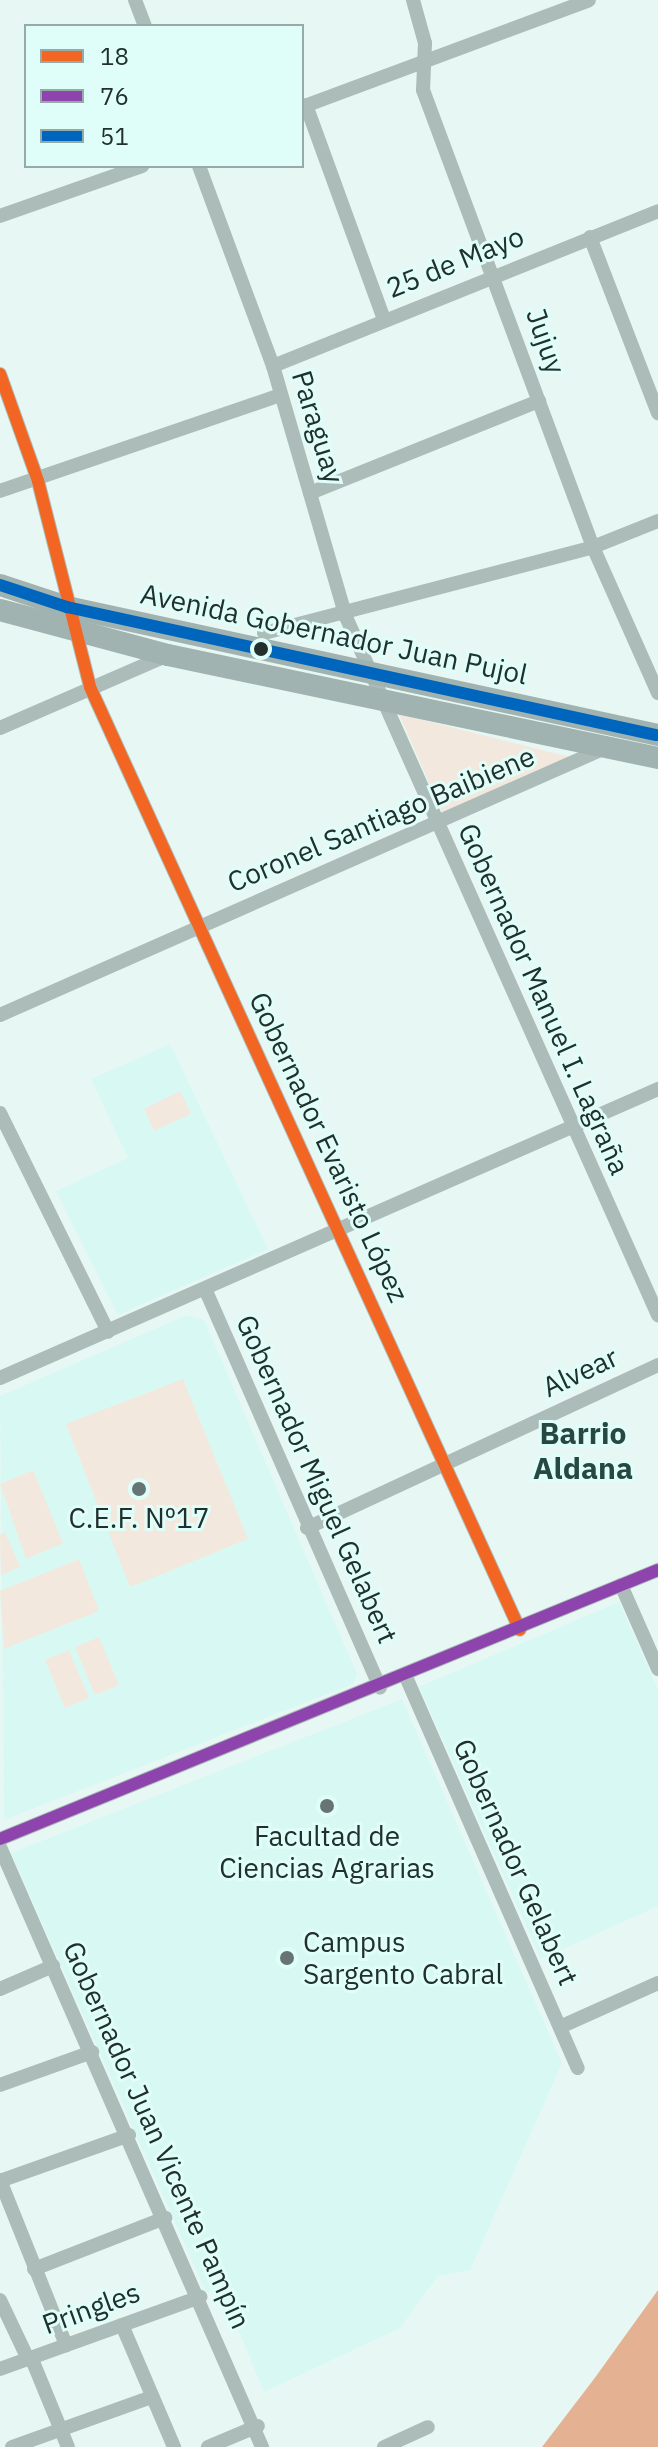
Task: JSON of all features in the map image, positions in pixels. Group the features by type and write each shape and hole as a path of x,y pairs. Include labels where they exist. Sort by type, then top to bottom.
{"main road":[{"name":"Avenida Gobernador Juan Pujol","path":"0,585 67,607 658,758"},
{"name":"Avenida Gobernador Juan Pujol","path":"0,610 73,633 342,692 380,689 658,735"}],"street":[{"path":"135,0 144,24"},
{"name":"Jujuy","path":"413,0 426,61 423,90 495,272 593,547 658,693"},
{"path":"384,319 304,106 589,0"},
{"path":"0,216 136,168"},
{"name":"Paraguay","path":"200,168 273,366 346,617 380,689"},
{"name":"25 de Mayo","path":"273,366 495,272 658,211"},
{"path":"590,237 658,413"},
{"name":"Gobernador Evaristo López","path":"0,374 38,481 73,633 90,687 197,926 448,1462 520,1630"},
{"path":"0,491 38,481 280,395"},
{"path":"310,493 539,401"},
{"path":"264,633 346,617 593,547 658,521"},
{"path":"0,728 168,655"},
{"name":"Gobernador Manuel I. Lagraña","path":"380,689 437,826 658,1315"},
{"name":"Coronel Santiago Baibiene","path":"0,1015 197,926 437,826 607,747 632,729 658,721"},
{"path":"0,1378 206,1291 658,1089"},
{"path":"0,1113 108,1332"},
{"name":"Gobernador Miguel Gelabert","path":"206,1291 307,1528 380,1687"},
{"name":"Alvear","path":"307,1528 658,1365"},
{"path":"0,1839 406,1677 658,1570"},
{"path":"621,1585 658,1669"},
{"name":"Gobernador Gelabert","path":"406,1677 578,2068"},
{"name":"Gobernador Juan Vicente Pampín","path":"0,1847 258,2426 262,2447"},
{"path":"0,1989 53,1966"},
{"path":"560,2027 658,1983"},
{"path":"0,2085 92,2052"},
{"path":"66,2345 0,2180 129,2135"},
{"path":"34,2269 165,2218"},
{"name":"Pringles","path":"0,2369 200,2297"},
{"path":"0,2300 68,2447"},
{"path":"122,2325 174,2447"},
{"path":"12,2447 152,2397"},
{"path":"208,2447 258,2426"},
{"path":"384,2447 428,2427"}],"shaded area":[{"path":"399,714 574,758 444,817"},
{"path":"170,1044 268,1249 118,1315 56,1191 128,1158 91,1079"},
{"path":"180,1091 191,1114 154,1131 144,1109"},
{"name":"C.E.F. Nº17","path":"187,1315 204,1320 357,1674 353,1684 4,1820 0,1396"},
{"path":"183,1379 248,1539 130,1587 66,1424"},
{"path":"33,1470 63,1543 26,1559 0,1484"},
{"path":"5,1532 20,1567 1,1575 0,1535"},
{"path":"79,1559 99,1611 4,1649 0,1591"},
{"name":"Campus Sargento Cabral","path":"619,1602 658,1690 658,1906 541,1959 419,1687"},
{"path":"99,1637 119,1685 95,1695 75,1647"},
{"path":"69,1650 89,1698 65,1708 45,1660"},
{"name":"Campus Sargento Cabral","path":"402,1699 562,2063 470,2270 438,2276 400,2328 264,2392 221,2288 206,2292 11,1853"},
{"path":"658,2290 658,2447 542,2447 594,2379"}],"transit line":[{"name":"18","path":"0,374 38,481 90,687 520,1630"},
{"name":"51","path":"0,585 67,607 656,735"},
{"name":"76","path":"0,1839 658,1570"}],"place":[{"name":"C.E.F. Nº17","path":"139,1489"},
{"name":"Facultad de Ciencias Agrarias","path":"327,1806"},
{"name":"Campus Sargento Cabral","path":"287,1958"}],"district":[{"name":"Barrio Aldana","path":"583,1450"}]}
